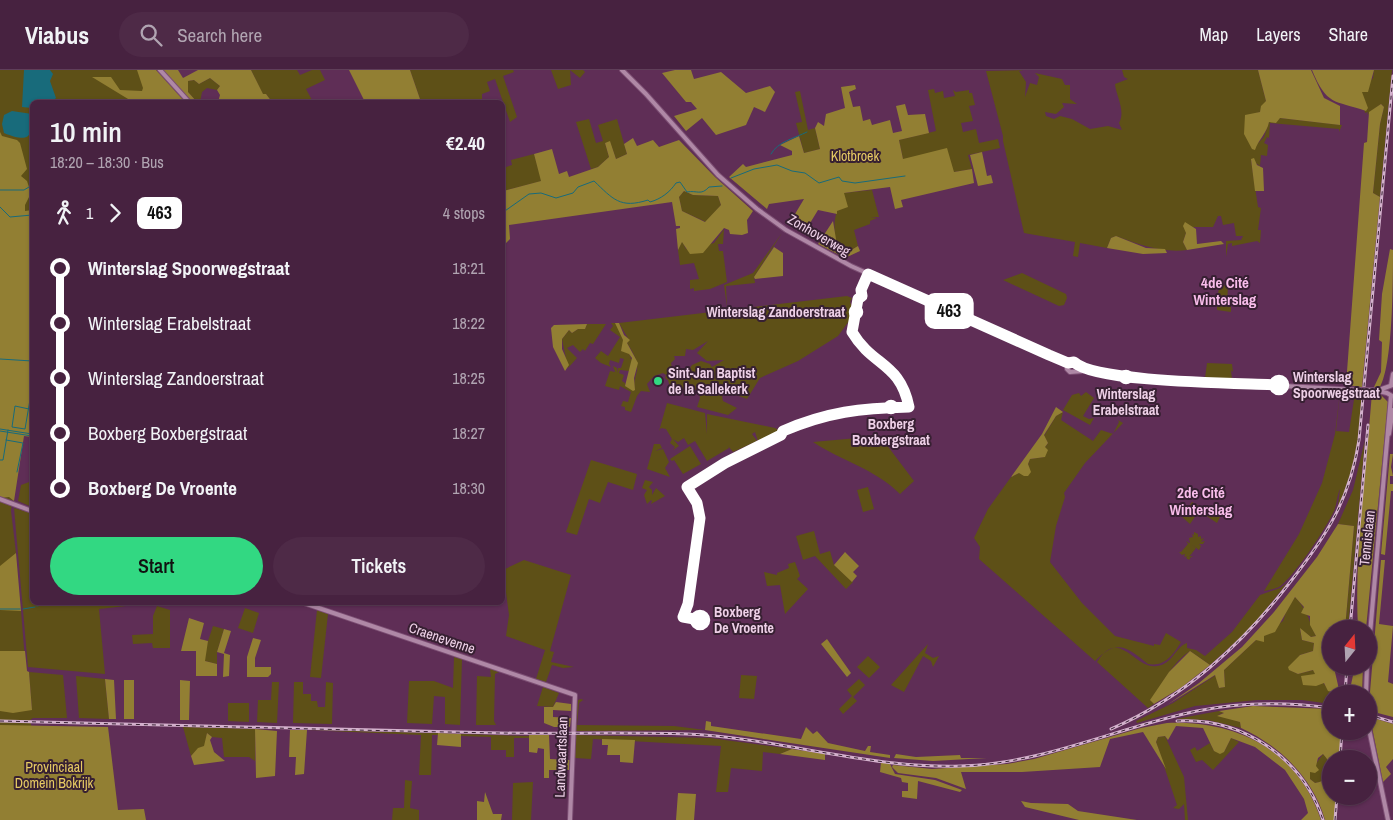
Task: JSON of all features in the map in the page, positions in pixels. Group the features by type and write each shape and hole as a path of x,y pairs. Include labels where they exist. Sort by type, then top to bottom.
{"street":[{"path":"160,70 187,100"},
{"name":"Zonhoverweg","path":"622,70 646,94 718,175 784,228 851,266 1068,365"},
{"path":"1077,368 1074,362 1068,365 1070,372 1077,368 1136,378 1390,390"},
{"name":"Tennislaan","path":"1389,434 1390,390 1393,374"},
{"name":"Tennislaan","path":"1371,620 1389,434 1393,410"},
{"path":"0,500 30,510"},
{"name":"Craenevenne","path":"310,605 576,695"},
{"name":"Landwaartslaan","path":"570,820 576,695"},
{"path":"1371,740 1388,820"}],"shaded area":[{"name":"Provinciaal Domein Bokrijk","path":"0,70 156,70 183,100 30,100 30,432 21,431 11,511 29,710 32,710 29,672 63,675 67,718 33,718 30,720 32,729 0,820"},
{"path":"24,70 50,70 53,74 50,81 56,98 54,100 30,100 30,108 22,107"},
{"path":"251,70 297,70 300,75 312,70 320,70 325,80 306,89 312,100 270,100 266,94 263,95"},
{"path":"410,70 513,70 514,72 503,76 517,117 510,122 505,108 505,100 502,100 495,79 487,82 490,91 482,94 482,100 420,100"},
{"path":"551,70 570,70 571,85 558,89"},
{"path":"570,70 583,70 585,72 580,78"},
{"path":"1023,70 1019,71 1026,82 1025,97 1030,83 1037,85 1039,77 1035,73 1062,79 1065,85 1070,85 1070,99 1077,104 1062,103 1064,107 1056,114 1045,112 1046,116 1054,119 1060,116 1072,119 1090,129 1108,126 1122,130 1119,123 1121,109 1115,84 1128,79 1124,77 1122,70 1258,70 1266,101 1260,112 1254,114 1248,140 1250,143 1257,144 1264,137 1269,122 1280,118 1342,125 1339,132 1339,129 1270,123 1269,138 1267,137 1264,143 1268,145 1267,156 1261,155 1260,166 1251,160 1258,207 1261,208 1258,230 1261,230 1260,243 1257,241 1232,246 1232,243 1228,244 1226,257 1226,241 1241,240 1243,236 1236,236 1234,223 1223,225 1221,216 1218,216 1213,227 1192,227 1185,223 1186,233 1183,242 1187,250 1160,249 1116,236 1111,238 1107,248 1080,243 1078,257 1073,256 1075,242 1024,233 1003,136 986,71"},
{"path":"1374,70 1392,70 1380,197 1373,193 1380,124 1384,107 1381,104 1367,115 1368,112 1365,113 1361,92 1373,78"},
{"path":"210,78 220,86 217,90 207,88 202,92 200,100 195,100 188,92 188,81 194,80 199,84"},
{"path":"934,89 935,93 943,91 944,98 955,96 953,90 956,92 969,90 969,93 972,93 975,105 969,106 973,121 961,123 963,132 976,129 979,143 998,139 1000,148 968,155 972,169 954,172 903,159 899,140 936,131 928,90"},
{"path":"800,91 808,130 815,128 820,149 804,153 796,123 802,122 795,92"},
{"path":"12,111 30,114 30,133 28,136 19,138 4,133 2,124 4,115"},
{"path":"589,119 596,143 603,141 598,125 617,119 627,154 616,159 610,142 605,143 609,157 598,167 591,169 576,122"},
{"path":"534,154 542,181 505,190 505,167 512,165 511,160"},
{"path":"872,190 879,217 871,217 877,218 870,221 870,224 854,230 858,246 848,252 836,245 836,213 844,193"},
{"path":"684,191 693,195 718,196 721,205 706,222 682,211 679,197"},
{"path":"724,229 723,244 718,244 719,251 723,251 727,282 710,289 694,291 694,288 690,289 690,280 699,279 694,263 680,265 678,250 682,241 686,249 714,243"},
{"path":"782,233 754,277 755,283 726,286 727,307 724,285 753,273"},
{"path":"1022,273 1066,294 1067,298 1064,305 1059,306 1003,280"},
{"path":"1220,284 1228,286 1227,305 1231,306 1231,312 1217,310 1217,304 1220,304 1220,299 1217,298"},
{"path":"847,296 852,298 850,302 853,309 849,321 838,336 798,361 760,378 747,399 725,391 722,397 723,401 737,408 728,415 697,407 700,398 698,389 691,391 670,387 668,380 665,378 666,375 663,373 654,376 647,384 650,392 641,391 631,412 625,410 625,407 621,406 623,401 628,402 631,392 620,386 619,390 605,386 610,371 615,372 613,366 617,368 617,373 624,359 620,358 619,363 610,360 609,364 611,367 595,358 601,351 608,356 620,337 610,330 613,326 611,323 616,323 633,363 629,371 620,370 619,373 624,375 622,381 625,383 625,386 635,390 637,362 627,343 629,340 619,323","holes":["708,341 697,353 707,361 724,360 712,367 710,364 701,361 692,365 690,368 692,371 686,377 682,373 674,377 671,363 675,359 674,356 685,356 686,349 693,350"]},
{"path":"587,324 606,324 593,344 590,343 585,351 583,349 580,352 573,345 567,348 577,358 568,368 562,339 569,330 572,333 578,329 585,329"},
{"path":"1207,363 1232,364 1232,379 1205,378"},
{"path":"1086,392 1094,398 1083,416 1089,419 1094,418 1090,425 1063,410 1072,395 1079,393 1081,396"},
{"path":"1340,392 1336,431 1349,432 1355,393 1363,394 1356,455 1349,484 1337,513 1340,489 1330,519 1301,563 1279,587 1264,591 1299,534 1322,483 1335,434"},
{"path":"667,403 705,413 707,434 707,414 775,428 780,431 758,441 755,432 752,434 757,441 733,452 728,446 729,448 707,461 695,441 688,445 684,438 678,442 673,439 679,446 673,450 675,447 670,443 672,439 666,429 661,428 659,431"},
{"path":"1063,412 1061,420 1093,441 1101,430 1113,434 1085,463 1064,493 1065,497 1056,526 1050,562 1082,603 1115,636 1154,646 1154,644 1160,645 1166,633 1181,642 1168,659 1159,664 1148,664 1134,653 1116,647 1110,649 1095,661 979,559 980,547 974,538 988,509 1011,477 1019,473 1030,472 1028,464 1030,459 1044,457 1045,447 1048,443 1044,436 1056,416"},
{"path":"1118,420 1123,423 1114,433 1119,422"},
{"path":"880,436 914,481 900,494 880,478 813,442"},
{"path":"1365,440 1349,620 1346,620 1354,526 1338,524 1353,490"},
{"path":"654,444 660,444 662,448 655,451 663,449 669,462 665,468 670,477 647,469"},
{"path":"690,446 701,464 683,474 674,460 670,459"},
{"path":"591,460 637,474 633,490 608,482 600,503 589,499 577,535 566,532"},
{"path":"645,480 653,482 649,487 652,490 652,495 656,488 665,496 651,504 651,500 647,504 644,495 647,490 642,488"},
{"path":"30,482 30,506 18,501 21,485"},
{"path":"868,487 874,509 863,512 857,490"},
{"path":"1192,502 1220,517 1217,523 1199,511 1190,524 1181,516"},
{"path":"14,508 30,513 30,605 126,605 99,609 105,674 28,667"},
{"path":"814,531 820,554 830,551 834,565 853,582 846,589 815,556 803,560 796,536"},
{"path":"1194,532 1198,534 1198,537 1201,536 1201,539 1204,538 1201,542 1205,541 1203,544 1199,544 1201,546 1199,550 1191,544 1196,548 1189,557 1193,557 1189,560 1186,558 1187,556 1184,557 1185,554 1182,555 1179,552 1188,544 1186,541 1190,543 1189,538 1193,537 1192,534 1194,535"},
{"path":"524,560 571,575 550,651 554,652 551,662 574,667 563,668 552,665 546,682 536,679 545,650 506,636 509,615 505,569"},
{"path":"795,562 800,576 797,579 808,589 785,614 780,585 767,586 764,572 777,575 777,573 789,568 788,564"},
{"path":"1287,583 1251,628 1210,665 1190,651 1184,656 1173,667 1151,700 1154,704 1148,708 1097,662 1105,652 1113,648 1120,648 1149,666 1162,665 1179,648 1187,643 1187,648 1196,650 1205,656 1232,632 1260,595 1280,588"},
{"path":"1295,597 1306,612 1316,636 1311,637 1300,629 1302,640 1314,643 1313,651 1300,655 1290,670 1298,674 1313,670 1325,685 1322,685 1322,703 1302,700 1257,700 1195,706 1137,723 1136,721 1173,703 1216,675 1219,688 1225,687 1224,670 1256,640 1283,621 1287,609"},
{"path":"157,606 170,610 170,648 153,648 152,643 133,644 132,635 153,634 153,616"},
{"path":"245,608 259,613 253,633 238,628"},
{"path":"317,610 328,614 321,678 310,677"},
{"path":"213,626 224,629 217,652 217,664 205,661 205,650"},
{"path":"928,644 925,653 933,658 939,656 933,667 931,661 923,656 904,692 891,685"},
{"path":"868,656 880,667 869,678 857,667"},
{"path":"454,657 462,659 460,725 445,724 445,697 434,696 432,724 407,723 409,681 434,681 453,688"},
{"path":"490,669 499,672 495,674 494,721 496,725 476,725 477,676 491,677"},
{"path":"741,675 757,676 754,699 739,698"},
{"path":"76,676 105,679 109,719 79,718"},
{"path":"859,679 865,685 853,697 857,701 843,714 839,709 852,696 847,690"},
{"path":"272,682 279,682 277,723 257,722 258,700 271,700"},
{"path":"294,682 303,682 303,694 311,694 311,701 317,701 318,707 325,707 326,682 333,683 332,724 293,723"},
{"path":"543,687 559,693 553,707 537,706"},
{"path":"581,699 586,701 583,700 579,703 577,725 674,726 705,730 574,731 578,700"},
{"path":"228,703 249,703 249,722 228,721"},
{"path":"1219,711 1225,712 1218,715 1240,722 1241,728 1208,720 1176,719"},
{"path":"183,727 255,729 255,761 249,757 224,757 222,738 212,737 207,733 205,746 198,749 191,756"},
{"path":"307,730 438,733 438,735 432,735 431,775 419,775 421,735"},
{"path":"461,734 529,736 529,738 514,738 514,757 506,757 506,750 491,750 491,737 461,736"},
{"path":"575,735 710,738 792,749 780,754 763,752 762,771 731,768 728,792 716,792 721,746 593,739 591,759 575,758"},
{"path":"1165,736 1184,777 1188,820 1185,820 1184,804 1179,809 1173,808 1177,805 1156,742 1158,737"},
{"path":"1231,738 1239,742 1213,770 1202,760 1196,762 1190,750 1195,747 1197,751 1210,743 1214,751 1224,752"},
{"path":"1322,755 1322,781 1315,783 1310,779 1310,772"},
{"path":"405,780 412,781 410,808 419,810 419,820 392,820 393,808 404,808"},
{"path":"533,782 531,820 512,820 513,783"}],"green space":[{"path":"137,70 156,70 183,100 130,100 92,77 111,77 120,90 142,91 143,88"},
{"path":"162,70 178,70 183,78 198,70 251,70 263,94 266,94 270,100 219,100 220,95 217,90 220,86 210,78 199,84 194,80 188,81 188,92 195,100 189,100"},
{"path":"349,70 410,70 420,100 364,100"},
{"path":"675,70 691,70 694,79 721,72 746,93 770,86 775,92 765,112 754,107 746,125 716,135 702,118 686,131 674,116 697,109 691,102 686,102 662,73"},
{"path":"1258,70 1311,70 1324,98 1340,106 1340,125 1280,118 1276,123 1269,122 1255,150 1252,149 1244,134 1245,115 1260,112 1261,106 1266,101"},
{"path":"1312,70 1374,70 1368,92 1362,92 1368,108 1366,111 1339,103 1327,96 1317,82"},
{"name":"Klotbroek","path":"855,85 856,89 849,92 853,107 860,106 863,121 870,119 872,125 890,120 893,133 902,131 896,106 905,104 908,115 925,114 929,133 899,140 903,159 947,148 954,172 972,169 974,183 901,200 903,207 895,209 890,187 844,193 848,207 837,211 837,214 818,210 804,233 789,224 804,199 769,204 767,209 729,177 743,164 746,167 792,155 792,151 780,145 799,136 804,153 820,149 815,128 818,122 824,126 826,114 845,108 841,87"},
{"path":"1381,104 1384,107 1380,124 1373,193 1380,197 1362,387 1346,385 1364,143 1367,142 1369,112"},
{"path":"0,132 2,136 17,140 20,143 27,169 21,176 27,181 30,190 25,211 30,210 30,437 24,436 14,501 9,497 0,498"},
{"path":"633,138 637,146 653,140 659,147 679,140 715,177 753,211 747,220 748,233 742,235 730,234 729,230 724,228 703,253 690,254 682,242 678,250 676,229 680,228 680,226 676,226 672,202 509,225 510,239 505,244 505,190 541,181 534,154 552,149 559,174 567,171 569,177 598,167 609,157 605,143 610,141 616,159 627,154 624,144","holes":["684,191 693,195 718,196 721,205 705,222 682,211 679,197"]},
{"path":"982,152 987,176 991,175 993,183 978,186 970,155"},
{"path":"1254,158 1257,165 1263,168 1264,191 1255,191 1251,159"},
{"path":"833,221 837,245 848,252 858,246 860,251 845,258 818,244"},
{"path":"1185,222 1196,229 1197,244 1221,241 1224,244 1187,250 1183,242 1186,233 1183,226"},
{"path":"1116,236 1146,248 1165,249 1167,253 1143,254 1107,248 1111,238"},
{"path":"774,247 783,253 783,276 755,279 754,277"},
{"path":"1390,249 1393,250 1393,264 1388,360 1380,387 1374,387 1381,372 1382,342 1379,340 1382,294"},
{"path":"615,323 619,323 624,335 630,340 627,343 638,363 634,378 635,390 633,391 625,386 632,358 629,354 621,351 623,340"},
{"path":"587,324 585,329 578,329 572,333 569,330 562,339 562,349 569,365 565,371 553,347 551,328 554,325"},
{"path":"1372,393 1381,395 1388,402 1367,620 1358,620 1361,511"},
{"path":"1056,407 1063,412 1056,416 1044,435 1048,443 1045,447 1048,450 1045,457 1030,459 1028,464 1031,472 1028,476 1019,473 1011,477 1042,434"},
{"path":"1390,454 1393,454 1391,467 1393,476 1390,476 1390,484 1393,484 1393,491 1391,491 1385,555 1381,554"},
{"path":"1338,524 1354,526 1346,620 1322,620 1322,675 1336,675 1338,685 1325,685 1324,683 1316,686 1303,685 1301,676 1315,674 1313,670 1298,674 1289,670 1288,667 1300,655 1313,651 1314,643 1302,640 1300,628 1311,637 1316,636 1310,625 1310,616 1301,613 1304,607 1295,597 1275,632 1264,636 1264,642 1256,640 1224,670 1225,687 1219,688 1215,675 1167,705 1199,683 1242,647 1274,612 1317,557"},
{"path":"845,552 859,566 853,572 857,576 852,582 834,565"},
{"path":"16,553 21,611 0,610 0,566"},
{"path":"1381,560 1385,560 1379,624 1393,626 1388,682 1393,684 1393,717 1377,713 1377,685 1371,685 1371,675 1378,675 1378,620 1376,620"},
{"path":"189,618 204,623 200,639 208,641 205,661 217,664 217,676 196,676 196,651 181,651"},
{"path":"224,629 231,631 224,653 230,655 229,676 223,677 224,654 217,652"},
{"path":"253,638 261,640 255,658 255,667 271,667 271,674 268,677 247,677 247,657"},
{"path":"827,639 851,673 847,677 821,644"},
{"path":"0,651 25,651 32,710 13,713 0,711"},
{"path":"1190,651 1210,665 1182,687 1154,704 1150,700 1169,672"},
{"path":"1353,675 1363,675 1362,685 1351,685"},
{"path":"105,679 114,680 116,719 109,719"},
{"path":"124,680 134,680 134,719 124,719"},
{"path":"180,680 190,681 189,720 180,720"},
{"path":"556,702 571,704 571,711 553,710 553,717 571,718 570,727 554,727 544,723 544,707 553,707"},
{"path":"1253,706 1322,709 1322,740 1340,740 1340,750 1322,750 1322,755 1318,758 1316,766 1319,770 1315,773 1310,772 1310,779 1315,783 1322,781 1322,805 1335,805 1334,820 1325,820 1312,790 1282,754 1255,735 1241,728 1240,722 1217,716 1224,713 1219,711"},
{"path":"1377,719 1393,724 1393,759 1386,767 1391,774 1383,782 1377,750 1375,740 1377,740"},
{"path":"706,721 711,722 711,726 801,739 806,727 813,734 817,731 828,743 865,751 868,746 871,746 870,752 890,755 890,758 705,730"},
{"path":"1167,723 1192,723 1217,727 1240,734 1261,744 1280,758 1297,775 1311,796 1321,820 1301,820 1308,813 1304,799 1285,770 1255,747 1231,738 1224,752 1220,754 1214,751 1203,728 1176,726 1168,740 1165,736 1158,737 1156,742 1166,769 1143,732 1110,739 1100,767 1022,772 961,772 966,789 936,778 898,773 892,767 893,765 932,769 1007,764 1034,759 1141,728"},
{"path":"0,725 108,727 118,810 144,809 146,820 0,820"},
{"path":"255,729 277,731 275,776 256,778"},
{"path":"290,730 307,730 304,774 295,775 296,757 289,757"},
{"path":"207,733 212,737 210,740 214,752 225,761 194,765 191,756 198,748 204,746"},
{"path":"438,733 461,734 461,747 437,745"},
{"path":"529,735 549,735 550,759 570,760 569,770 549,770 549,778 544,778 544,749 538,748 537,753 529,752"},
{"path":"602,739 635,740 633,763 620,762 620,755 607,755 608,745 602,745"},
{"path":"792,749 825,754 825,760 780,754"},
{"path":"896,754 916,757 960,755 961,758 987,758 933,761 894,758"},
{"path":"881,762 890,764 895,774 935,780 962,790 960,792 918,781 917,799 902,797 902,791 908,791 908,783 902,782 901,778 880,772"},
{"path":"485,792 493,814 502,814 501,820 477,820 477,801 484,802"},
{"path":"678,793 696,794 694,820 676,820"},
{"path":"1021,801 1068,804 1078,811 1137,820 1079,820 1025,807"}],"waterway":[{"path":"771,154 777,146 807,132"},
{"path":"731,178 754,169 777,165 792,171 805,173 819,183 839,177 842,181 855,183 905,176"},
{"path":"505,211 529,194 541,193 556,198 573,193 578,187 594,181 612,197 624,203 654,201 665,195 676,183 680,182 687,192 701,192 709,187 722,186"},
{"path":"0,190 24,190 29,187"},
{"path":"0,207 10,217 30,215"},
{"path":"0,359 30,361"},
{"path":"28,409 30,400"},
{"path":"15,406 28,409 25,429 12,427 15,406"},
{"path":"0,429 30,434"},
{"path":"0,460 3,460 8,430"},
{"path":"0,431 30,436"},
{"path":"6,440 23,443 17,472"},
{"path":"37,606 41,605"},
{"path":"23,609 35,607"},
{"path":"0,609 20,609"}],"railway":[{"path":"1111,729 1138,716 1188,685 1232,648 1253,627 1316,548 1343,498 1350,480 1359,440 1393,76"},
{"path":"1351,620 1368,425"},
{"path":"1346,675 1346,685"},
{"path":"0,721 499,733 687,734 756,741 892,763 961,766 1021,759 1168,718 1214,708 1264,704 1322,707"},
{"path":"1377,717 1393,722"},
{"path":"1177,721 1201,722 1224,726 1246,734 1267,746 1285,760 1301,778 1314,798 1323,820"},
{"path":"1341,740 1341,750"},
{"path":"1335,820 1336,805"}],"bus line":[{"name":"463","path":"700,620 683,617 688,604 693,555 700,518 697,503 687,487 725,463 781,435 786,429 794,429 821,416 852,410 909,407 900,379 868,353 852,332 858,299 863,294 861,290 868,274 1064,362 1074,362 1079,367 1094,372 1136,378 1279,385"}],"place":[{"name":"Winterslag Zandoerstraat","path":"856,312"},
{"name":"Winterslag Erabelstraat","path":"1126,377"},
{"name":"Sint-Jan Baptist de la Sallekerk","path":"658,381"},
{"name":"Winterslag Spoorwegstraat","path":"1279,385"},
{"name":"Boxberg Boxbergstraat","path":"891,407"},
{"name":"Boxberg De Vroente","path":"700,620"}],"district":[{"name":"4de Cité Winterslag","path":"1225,290"},
{"name":"2de Cité Winterslag","path":"1201,500"}]}
